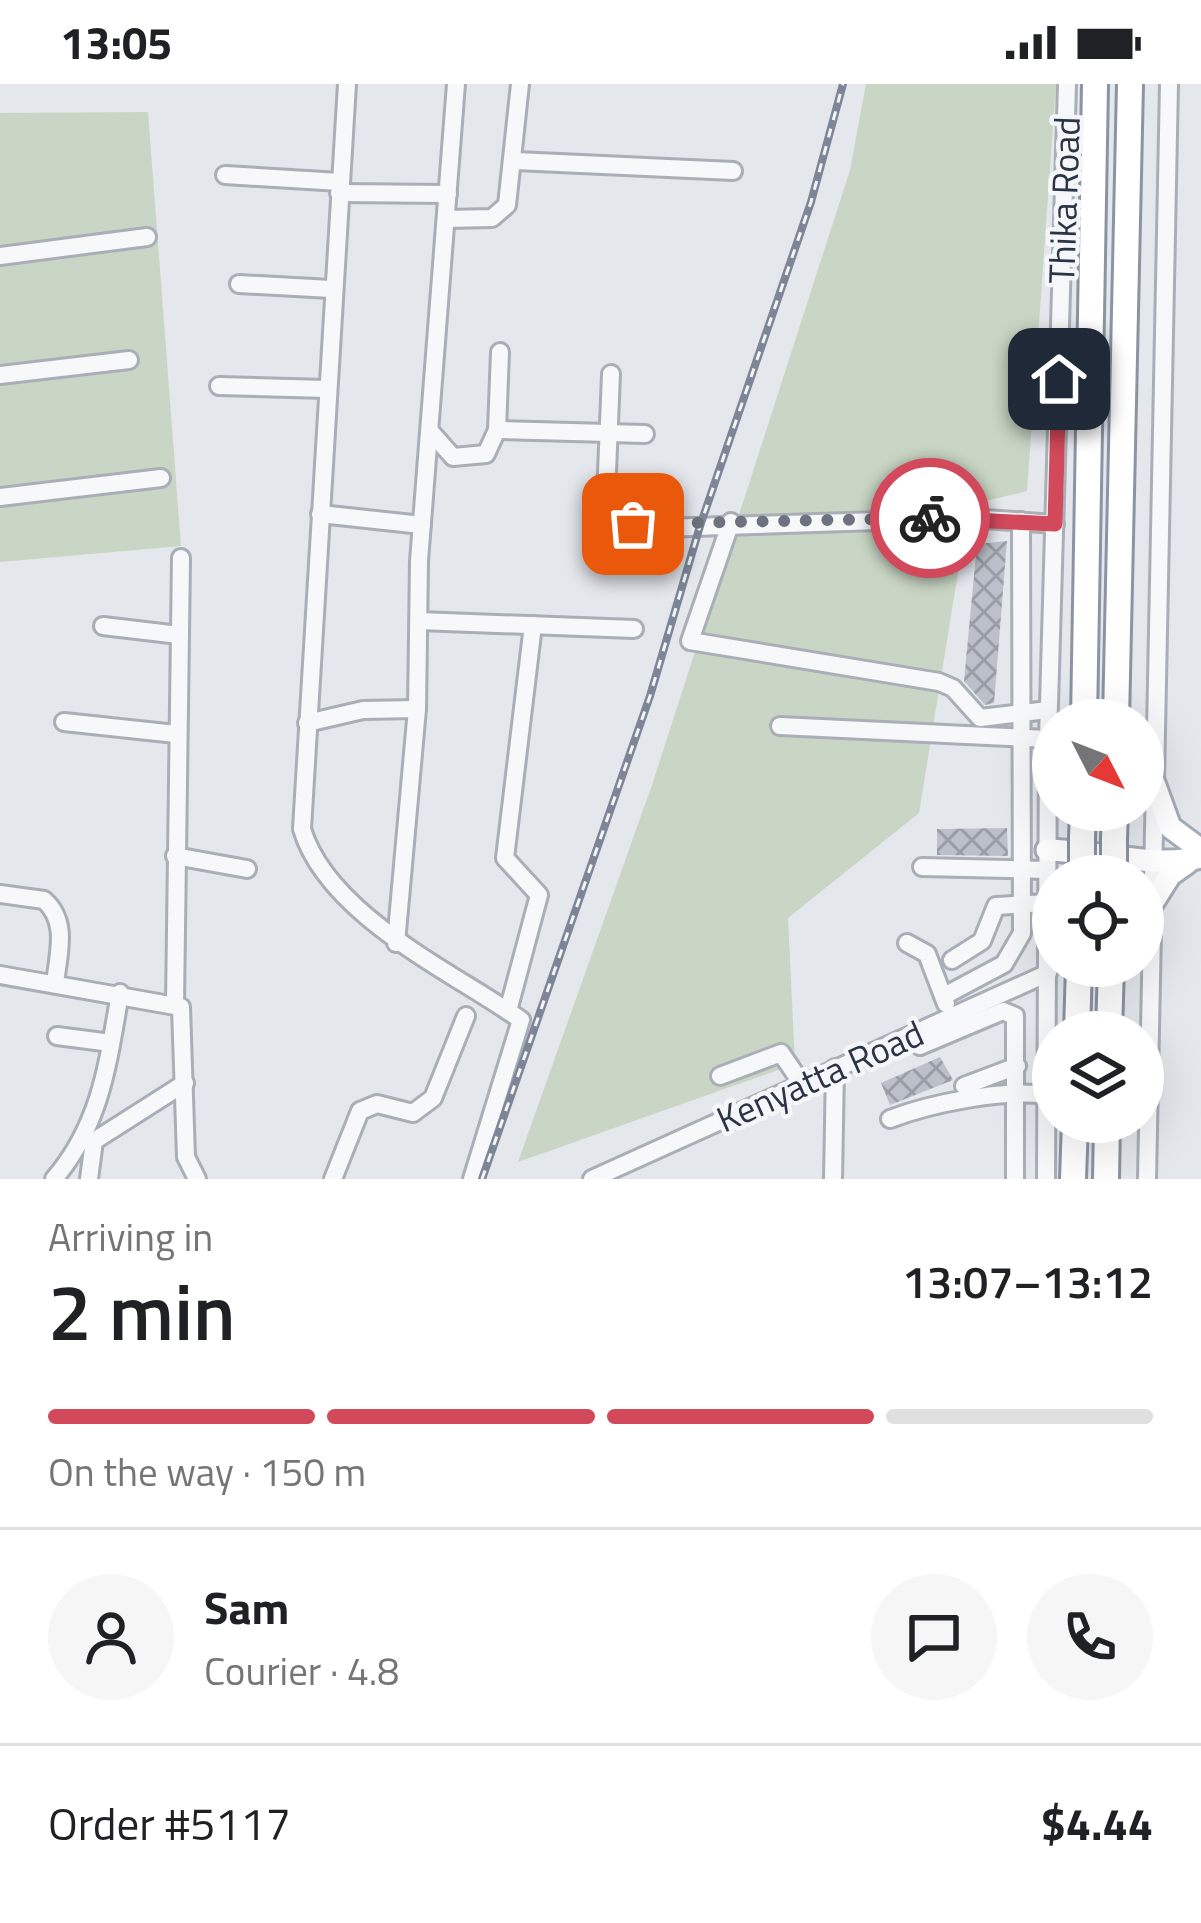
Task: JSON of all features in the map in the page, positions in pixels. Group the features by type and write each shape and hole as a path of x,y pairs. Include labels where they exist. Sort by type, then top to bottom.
{"highway":[{"name":"Thika Road","path":"1084,699 1095,84"},
{"name":"Thika Road","path":"1116,699 1130,84"},
{"path":"1073,1179 1074,1143"},
{"path":"1106,1179 1107,1143"}],"main road":[{"path":"1164,810 1170,827 1199,854"},
{"path":"1164,856 1199,854"},
{"path":"1164,885 1199,854"}],"street":[{"path":"347,84 331,289 304,838 327,871 395,943 521,1020 472,1179"},
{"path":"395,943 417,709 422,525 456,84"},
{"path":"446,219 472,220 501,213 511,194 520,84"},
{"name":"Thika Road","path":"1048,699 1067,84"},
{"path":"1156,699 1169,84"},
{"path":"515,161 733,170"},
{"path":"225,175 448,194"},
{"path":"0,256 148,237"},
{"path":"239,284 331,289"},
{"path":"430,431 453,457 476,458 490,448 497,430 500,352"},
{"path":"0,374 129,359"},
{"path":"611,374 605,521 662,528 731,522 1055,524"},
{"path":"219,386 326,389"},
{"path":"497,430 645,434"},
{"path":"0,497 161,478"},
{"path":"320,514 422,525"},
{"path":"944,996 982,980 1016,950 1022,933 1021,521"},
{"path":"731,522 690,641 940,682 953,688 980,718 1032,711"},
{"path":"175,1004 181,558"},
{"path":"419,621 634,629"},
{"path":"103,626 178,635"},
{"path":"508,1011 538,906 535,886 506,858 532,626"},
{"path":"307,723 363,710 417,709"},
{"path":"64,722 176,734"},
{"path":"780,726 1032,738"},
{"path":"175,856 247,869"},
{"path":"922,867 1020,869 1032,865"},
{"path":"0,894 44,900 57,914 61,934 55,984"},
{"path":"952,960 982,941 996,906 1032,903"},
{"path":"907,943 927,954 950,1017"},
{"path":"0,975 175,1004 183,1012 186,1157 197,1179"},
{"name":"Kenyatta Road","path":"592,1179 1032,980"},
{"path":"1147,1179 1151,987"},
{"path":"1012,989 1017,1066 1015,1179"},
{"path":"54,1179 76,1153 102,1100 120,993"},
{"path":"920,1046 1012,1012"},
{"path":"333,1179 360,1111 368,1105 413,1113 434,1098 466,1016"},
{"path":"57,1036 111,1043"},
{"path":"720,1076 781,1053 802,1084"},
{"path":"964,1086 1017,1066"},
{"path":"833,1179 835,1068"},
{"path":"89,1179 94,1141 184,1083"},
{"path":"890,1119 928,1105 965,1104 1017,1090 1032,1093"},
{"name":"Thika Road","path":"1046,1143 1046,1179"}],"green space":[{"path":"866,84 1056,84 1027,491 969,505 919,813 788,918 795,1064 518,1162 653,782 850,170"},
{"path":"148,112 181,546 0,562 0,113"}],"building":[{"path":"1007,541 994,703 985,705 964,681 977,544"},
{"path":"1007,828 1008,856 937,855 937,829"},
{"path":"940,1057 953,1080 890,1105 881,1083"}],"railway":[{"path":"482,1179 650,696 700,526 811,202 843,84"}],"way so far":[{"path":"633,524 662,528 930,518"}],"route":[{"path":"930,518 1055,524 1059,379"}]}
